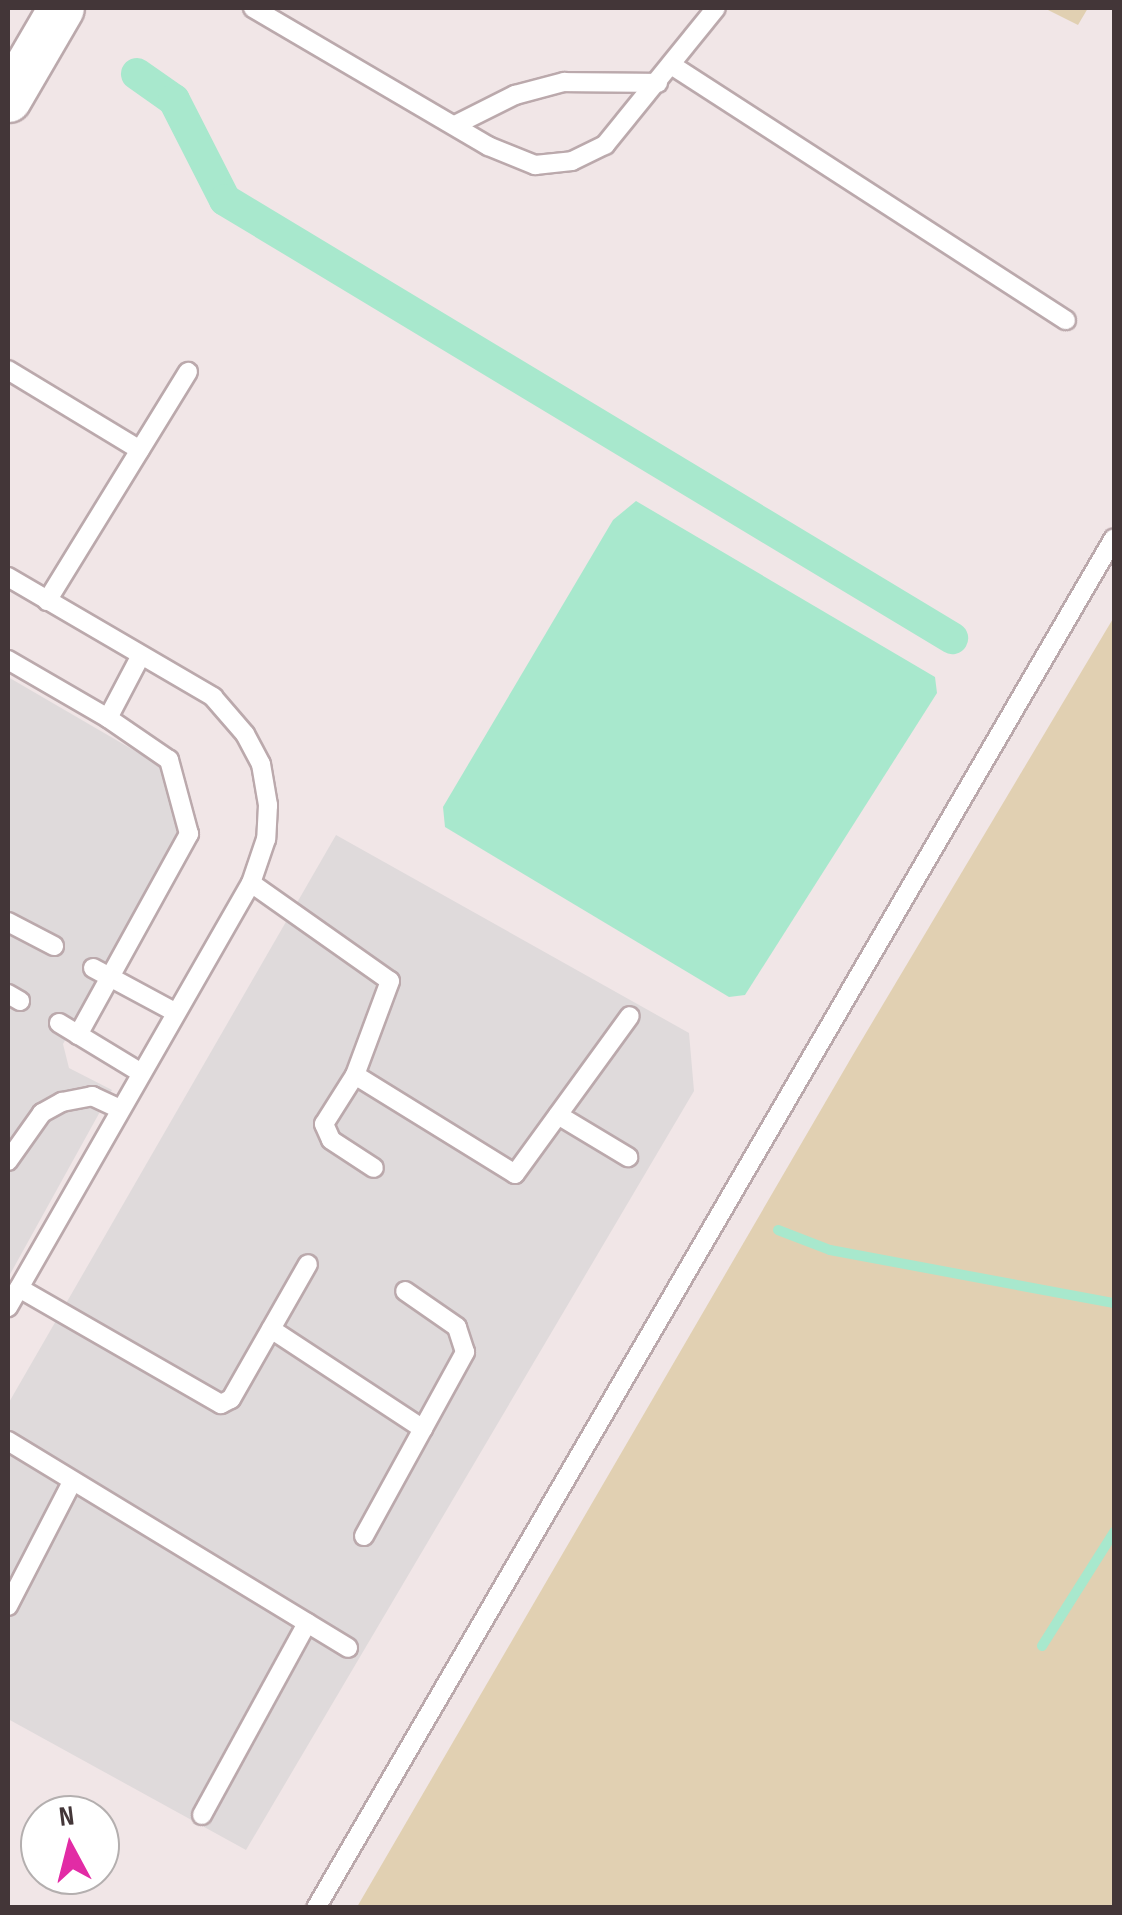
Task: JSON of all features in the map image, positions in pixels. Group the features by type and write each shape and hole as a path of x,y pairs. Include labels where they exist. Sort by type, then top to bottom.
{"street":[{"path":"8,99 61,8"}],"lane":[{"path":"253,8 535,166 572,161 606,145 716,8"},
{"path":"673,66 1066,320"},
{"path":"457,124 515,94 564,82 658,83"},
{"path":"8,370 140,450"},
{"path":"47,601 188,372"},
{"path":"316,1908 1114,538"},
{"path":"8,577 212,697 232,714 261,764 268,804 266,839 250,883 138,1071 8,1307"},
{"path":"108,718 140,657"},
{"path":"8,660 108,718 169,760 188,834 100,973 78,1035"},
{"path":"250,883 390,981 355,1075 324,1124 325,1132 374,1168"},
{"path":"8,922 54,946"},
{"path":"100,973 173,1012"},
{"path":"355,1075 516,1174 630,1016"},
{"path":"59,1023 138,1071"},
{"path":"8,1160 42,1112 62,1102 92,1096 118,1108"},
{"path":"558,1115 628,1157"},
{"path":"19,1288 209,1402 232,1399 308,1264"},
{"path":"364,1536 466,1344 457,1327 405,1292"},
{"path":"271,1329 422,1429"},
{"path":"8,1440 348,1648"},
{"path":"8,1606 72,1482"},
{"path":"202,1815 307,1624"}],"shaded area":[{"path":"1044,8 1088,8 1078,25"},
{"path":"636,501 935,677 937,693 745,995 729,997 445,827 443,807 613,520"},
{"path":"1114,617 1114,1907 357,1907 854,1053"},
{"path":"8,677 166,769 179,839 63,1044 69,1068 112,1090 8,1278"},
{"path":"336,835 689,1033 694,1091 246,1850 8,1719 8,1404"}],"waterway":[{"path":"137,74 174,100 225,200 952,638"},
{"path":"778,1230 830,1250 1114,1303"},
{"path":"1042,1646 1114,1532"}]}
